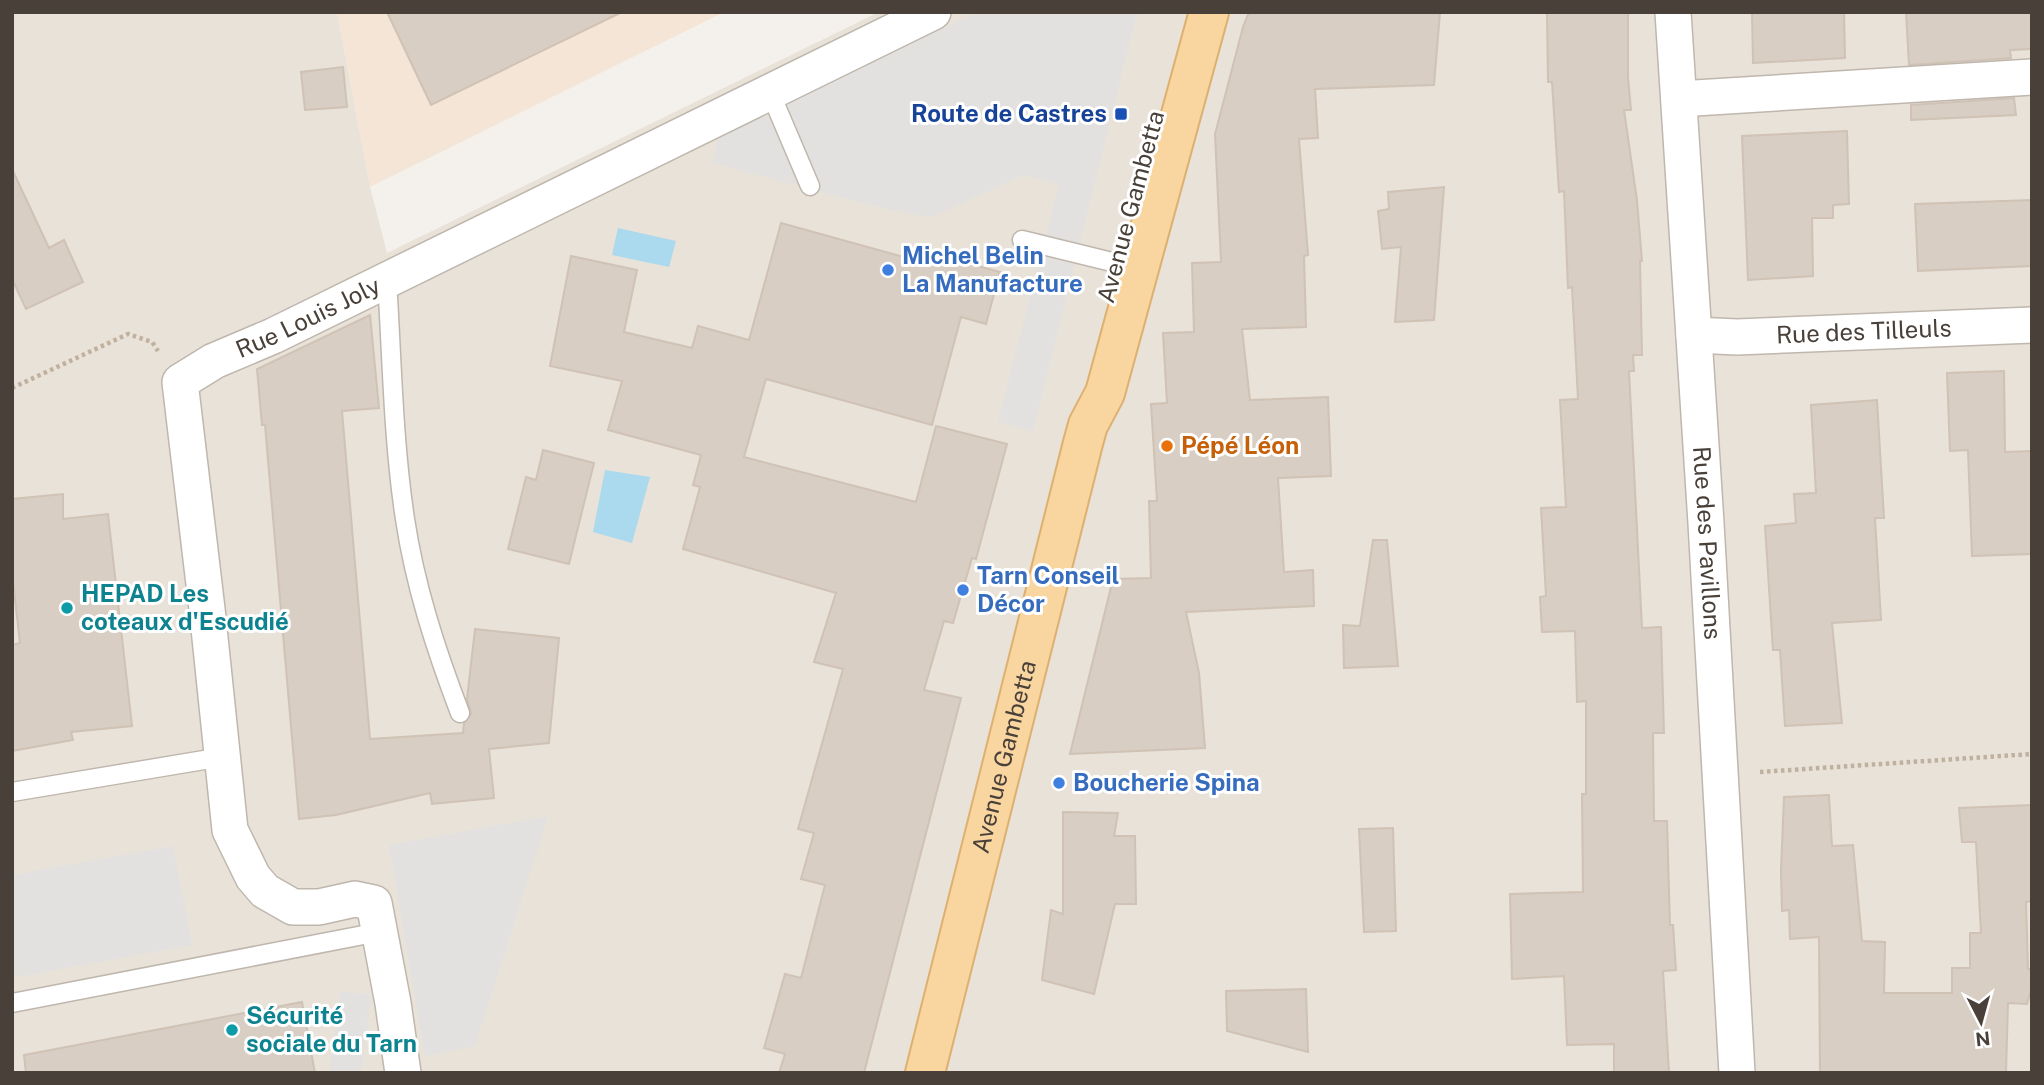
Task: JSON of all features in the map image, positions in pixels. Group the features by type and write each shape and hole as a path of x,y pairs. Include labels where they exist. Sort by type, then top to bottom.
{"main road":[{"name":"Avenue Gambetta","path":"1083,443 1077,408 1183,12"},
{"path":"1105,393 1209,12"},
{"path":"1105,393 1128,368 1220,12"},
{"name":"Avenue Gambetta","path":"925,1073 1083,443 1088,425 1105,393"}],"street":[{"name":"Rue Louis Joly","path":"180,382 214,361 387,280 933,12"},
{"name":"Rue des Pavillons","path":"1673,12 1737,1073"},
{"path":"1679,99 2032,77"},
{"name":"Rue des Tilleuls","path":"1694,335 1737,337 2032,325"},
{"path":"180,382 229,830 253,877 265,891 293,906 319,907 355,899 374,903 403,1073"}],"lane":[{"path":"770,92 810,187"},
{"path":"1022,240 1116,263"},
{"path":"387,280 397,443 405,518 416,580 432,639 460,713"},
{"path":"12,792 222,757"},
{"path":"12,1003 379,932"}],"path":[{"path":"12,388 128,334 152,342 180,382"},
{"path":"1721,775 2032,754"}],"shaded area":[{"path":"12,12 337,12 370,187 387,253 879,12 2032,12 2032,1073 12,1073"},
{"path":"337,12 724,12 370,187"},
{"path":"980,12 1137,12 1033,431 998,422 1059,184 1024,175 930,218 712,163 721,123"},
{"path":"548,816 475,1046 425,1056 389,845"},
{"path":"173,846 192,945 12,978 12,875"},
{"path":"340,991 371,995 361,1073 329,1073"}],"water":[{"path":"618,228 676,241 669,267 612,255"},
{"path":"605,470 650,477 632,543 593,532"}],"building":[{"path":"387,12 622,12 431,105"},
{"path":"1249,12 1440,12 1434,85 1315,89 1318,138 1299,139 1308,255 1304,256 1306,327 1242,329 1250,400 1328,397 1331,476 1278,478 1284,572 1313,570 1314,606 1186,612 1199,673 1205,748 1070,754 1113,579 1151,578 1149,501 1157,501 1151,404 1167,403 1163,333 1194,332 1192,263 1221,262 1215,134"},
{"path":"1547,12 1628,12 1631,110 1624,110 1637,200 1642,261 1642,355 1633,355 1634,371 1629,371 1642,628 1661,627 1664,733 1653,733 1654,821 1667,821 1670,925 1673,925 1676,970 1663,971 1669,1073 1614,1073 1614,1044 1567,1045 1564,976 1512,979 1510,894 1583,892 1582,794 1586,794 1586,701 1577,702 1575,631 1542,632 1540,597 1546,596 1541,508 1566,507 1560,400 1578,399 1572,287 1568,288 1564,191 1559,192 1552,82 1548,82"},
{"path":"1752,12 1844,12 1845,58 1753,63"},
{"path":"1906,12 2032,12 2032,49 2010,50 2011,58 1909,65"},
{"path":"343,67 347,107 305,110 301,72"},
{"path":"2014,98 2016,115 1911,120 1911,105"},
{"path":"1847,131 1849,204 1833,205 1833,218 1812,218 1813,276 1748,280 1742,136"},
{"path":"12,169 49,248 64,240 83,282 26,309 12,279"},
{"path":"1444,187 1434,320 1395,322 1401,247 1382,249 1378,211 1389,209 1388,192"},
{"path":"2032,200 2032,266 1918,271 1915,204"},
{"path":"781,223 929,264 932,254 1000,272 986,324 961,317 932,425 766,379 744,457 916,502 936,426 1007,444 976,559 972,558 953,623 944,621 924,690 961,698 864,1073 779,1073 785,1054 764,1048 785,974 801,978 825,885 801,879 814,833 798,829 843,669 814,662 836,593 683,549 700,487 693,485 701,455 608,430 622,381 550,366 571,256 637,270 624,332 692,348 698,326 749,340"},
{"path":"370,315 379,408 342,411 370,739 463,733 464,723 471,714 467,699 475,629 559,638 549,743 489,749 494,798 432,804 430,793 336,815 299,819 265,425 262,425 257,369"},
{"path":"2004,371 2005,452 2032,451 2032,554 1972,556 1968,450 1950,451 1947,373"},
{"path":"1877,400 1884,518 1875,518 1881,620 1832,623 1842,723 1785,726 1780,650 1773,650 1765,526 1796,523 1794,494 1816,493 1811,405"},
{"path":"543,450 594,463 569,564 508,549 526,477 536,480"},
{"name":"HEPAD Les coteaux d'Escudié","path":"63,494 63,519 108,514 132,726 71,732 73,740 12,751 12,645 20,643 12,573 12,499"},
{"path":"1373,540 1387,540 1398,666 1344,668 1343,625 1360,626"},
{"path":"1829,795 1832,846 1853,845 1862,941 1885,942 1884,993 1952,993 1952,968 1970,968 1970,933 1981,933 1976,842 1962,842 1959,808 2032,805 2032,901 2026,902 2028,969 2032,969 2032,987 2027,1004 2008,1003 2006,1073 1820,1073 1819,937 1790,939 1789,910 1782,911 1781,871 1784,797"},
{"path":"1063,812 1118,813 1114,836 1135,836 1136,904 1115,904 1094,994 1042,980 1051,910 1063,914"},
{"path":"1393,828 1396,931 1364,932 1359,829"},
{"path":"1306,989 1308,1052 1227,1031 1226,991"},
{"name":"Sécurité sociale du Tarn","path":"302,1002 315,1073 26,1073 24,1055"}],"place":[{"name":"Route de Castres","path":"1121,114"},
{"name":"Michel Belin La Manufacture","path":"888,270"},
{"name":"Pépé Léon","path":"1167,446"},
{"name":"Tarn Conseil Décor","path":"963,590"},
{"name":"HEPAD Les coteaux d'Escudié","path":"67,608"},
{"name":"Boucherie Spina","path":"1059,783"},
{"name":"Sécurité sociale du Tarn","path":"232,1030"}]}
